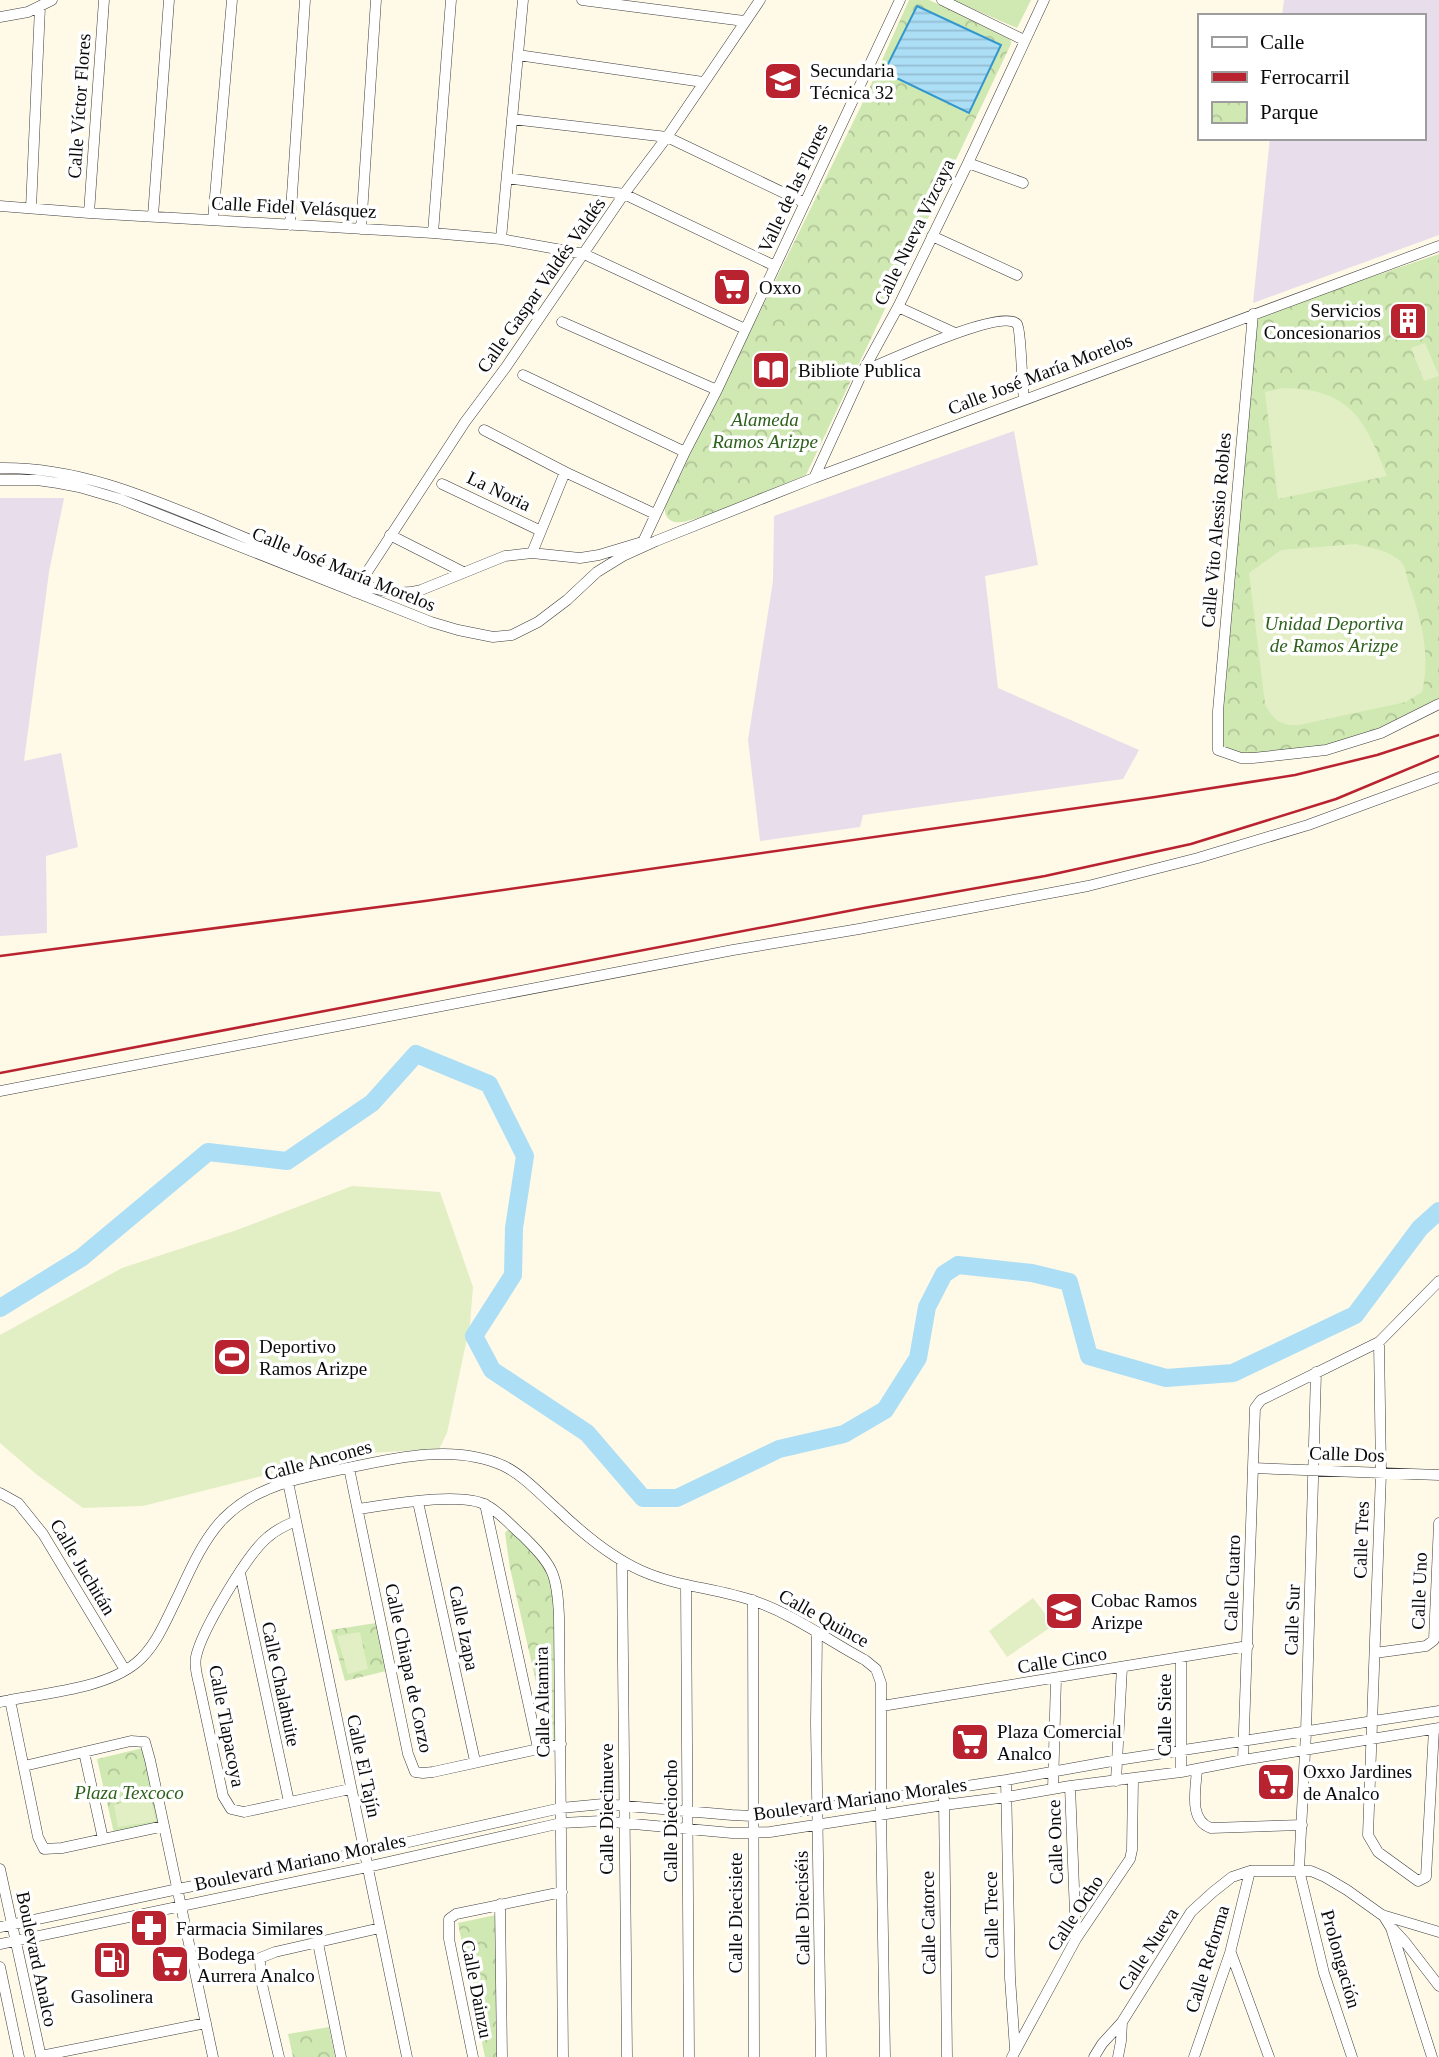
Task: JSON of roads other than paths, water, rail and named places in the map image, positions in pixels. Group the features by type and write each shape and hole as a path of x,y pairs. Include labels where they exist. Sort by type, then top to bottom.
{"street":[{"path":"0,17 40,7 52,0"},
{"name":"Calle Víctor Flores","path":"89,214 104,0"},
{"path":"153,216 169,0"},
{"path":"213,220 232,0"},
{"path":"290,225 305,0"},
{"path":"361,229 376,0"},
{"path":"433,233 451,0"},
{"path":"501,239 523,0"},
{"path":"582,0 744,21"},
{"name":"Calle Gaspar Valdés Valdés","path":"356,588 465,422 506,367 624,194 667,137 760,0"},
{"name":"Valle de las Flores","path":"641,545 806,203 900,0"},
{"path":"942,0 1024,40"},
{"name":"Calle Nueva Vizcaya","path":"814,478 863,371 898,307 1044,0"},
{"path":"31,208 40,7"},
{"path":"518,55 703,82"},
{"path":"512,119 667,137 806,203"},
{"path":"968,163 1023,183"},
{"path":"507,178 624,194 775,266"},
{"name":"Calle Fidel Velásquez","path":"0,206 89,214 501,239 584,254 745,329"},
{"path":"932,236 1017,275"},
{"name":"Calle José María Morelos","path":"0,480 37,480 79,487 120,499 356,588 406,594 505,556 531,553 580,558 656,541 814,478 1439,246"},
{"path":"898,307 955,333"},
{"name":"Calle Vito Alessio Robles","path":"1253,314 1218,711 1218,750 1241,758 1326,750 1381,733 1439,704"},
{"path":"863,371 955,333 1011,320 1019,328 1024,400"},
{"path":"562,322 717,390"},
{"path":"523,375 685,452"},
{"path":"484,430 655,514"},
{"name":"Calle José María Morelos","path":"0,468 51,471 100,480 152,498 431,622 493,637 512,635 538,622 597,572 641,545"},
{"path":"531,553 565,472"},
{"name":"La Noria","path":"442,484 541,531"},
{"path":"390,535 463,572"},
{"path":"0,1091 733,950 1088,886 1198,858 1308,825 1439,777"},
{"path":"1316,1372 1379,1342 1439,1282"},
{"name":"Calle Tres","path":"1379,1342 1381,1473 1367,1835 1378,1852 1418,1881 1426,1877 1436,1729"},
{"name":"Calle Cuatro","path":"1243,1760 1255,1408 1261,1400 1316,1372"},
{"name":"Calle Sur","path":"1299,1870 1315,1471 1316,1372"},
{"name":"Calle Ancones","path":"5,1701 97,1682 137,1662 162,1628 192,1567 222,1520 261,1492 288,1482 349,1468 427,1454 464,1455 484,1459 523,1478 570,1521 622,1562"},
{"name":"Calle Chiapa de Corzo","path":"349,1468 411,1764 415,1772 424,1773 561,1744"},
{"name":"Calle Dos","path":"1253,1468 1439,1475"},
{"name":"Calle El Tajín","path":"288,1482 407,2057"},
{"name":"Calle Juchitán","path":"0,1493 18,1503 43,1534 125,1670"},
{"path":"358,1509 466,1499 485,1504 538,1748"},
{"name":"Calle Izapa","path":"418,1502 475,1761"},
{"name":"Calle Altamira","path":"485,1504 538,1552 554,1572 557,1582 563,2057"},
{"name":"Calle Tlapacoya","path":"296,1521 279,1528 256,1549 205,1633 195,1667 223,1796 231,1810 244,1812 351,1789"},
{"name":"Calle Uno","path":"1375,1653 1426,1646 1434,1640 1439,1523"},
{"name":"Calle Quince","path":"622,1562 660,1578 753,1600 817,1633 876,1669 881,1683 882,1706 885,2057"},
{"name":"Calle Diecinueve","path":"622,1562 627,2057"},
{"name":"Calle Chalahuite","path":"240,1573 289,1802"},
{"name":"Calle Dieciocho","path":"686,1585 689,2057"},
{"name":"Calle Diecisiete","path":"753,1600 754,2057"},
{"name":"Calle Dieciséis","path":"817,1633 821,2057"},
{"name":"Calle Cinco","path":"882,1706 1248,1646"},
{"name":"Calle Siete","path":"1181,1658 1181,1772"},
{"path":"1116,1781 1122,1667"},
{"path":"1053,1789 1056,1678"},
{"path":"5,1701 24,1766 38,1837 44,1849 164,1826"},
{"name":"Boulevard Mariano Morales","path":"0,1927 364,1853 561,1808 585,1805 624,1806 752,1816 944,1790 1118,1760 1439,1711"},
{"name":"Boulevard Mariano Morales","path":"0,1944 367,1867 561,1823 624,1822 752,1833 1181,1772 1436,1729"},
{"path":"24,1766 131,1741 145,1742 213,2057"},
{"path":"84,1752 103,1839"},
{"path":"1196,1769 1196,1812 1203,1825 1211,1828 1301,1825"},
{"name":"Calle Ocho","path":"1013,2053 1076,1939 1130,1859 1133,1779"},
{"name":"Calle Trece","path":"1006,1780 1013,2053"},
{"name":"Calle Once","path":"1070,1786 1076,1939"},
{"name":"Calle Catorce","path":"944,1790 947,2057"},
{"name":"Boulevard Analco","path":"0,1868 41,2056"},
{"name":"Prolongación","path":"1299,1870 1324,1973 1352,2057"},
{"name":"Calle Nueva","path":"1094,2057 1122,2022 1191,1912 1232,1877 1250,1871 1311,1871 1325,1877 1382,1914 1439,1932"},
{"name":"Calle Reforma","path":"1194,2057 1230,1953 1250,1871"},
{"name":"Calle Dainzu","path":"473,2057 449,1939 449,1919 456,1914 562,1892"},
{"path":"500,1904 502,2057"},
{"path":"1382,1914 1439,1986"},
{"path":"279,2057 261,1980 260,1958 275,1952 380,1928"},
{"path":"1391,1928 1432,2057"},
{"path":"318,1942 341,2057"},
{"path":"1230,1953 1269,2057"},
{"name":"Boulevard Analco","path":"0,1967 19,2057"},
{"path":"1118,2057 1122,2022"},
{"path":"41,2056 206,2023"}],"water":[{"path":"917,6 1001,45 969,113 884,72"}],"waterway":[{"path":"0,1308 81,1258 208,1152 287,1161 372,1103 416,1054 489,1084 525,1156 514,1228 513,1275 474,1336 492,1370 587,1433 643,1498 677,1498 779,1449 844,1434 885,1410 918,1358 927,1307 944,1274 958,1265 1032,1273 1069,1282 1089,1356 1166,1378 1233,1373 1355,1315 1420,1228 1439,1211"}],"railway":[{"path":"0,956 425,901 1155,797 1295,775 1377,755 1439,735"},
{"path":"0,1073 1045,876 1191,844 1336,799 1439,756"}],"place":[{"name":"Secundaria Técnica 32","path":"783,81"},
{"name":"Oxxo","path":"732,287"},
{"name":"Servicios Concesionarios","path":"1408,321"},
{"name":"Bibliote Publica","path":"771,370"},
{"name":"Deportivo Ramos Arizpe","path":"232,1357"},
{"name":"Cobac Ramos Arizpe","path":"1064,1611"},
{"name":"Plaza Comercial Analco","path":"970,1742"},
{"name":"Oxxo Jardines de Analco","path":"1276,1782"},
{"name":"Farmacia Similares","path":"149,1928"},
{"name":"Gasolinera","path":"112,1960"},
{"name":"Bodega Aurrera Analco","path":"170,1964"}],"park label":[{"name":"Alameda Ramos Arizpe","path":"765,430"},
{"name":"Unidad Deportiva de Ramos Arizpe","path":"1334,634"},
{"name":"Plaza Texcoco","path":"129,1792"}]}
